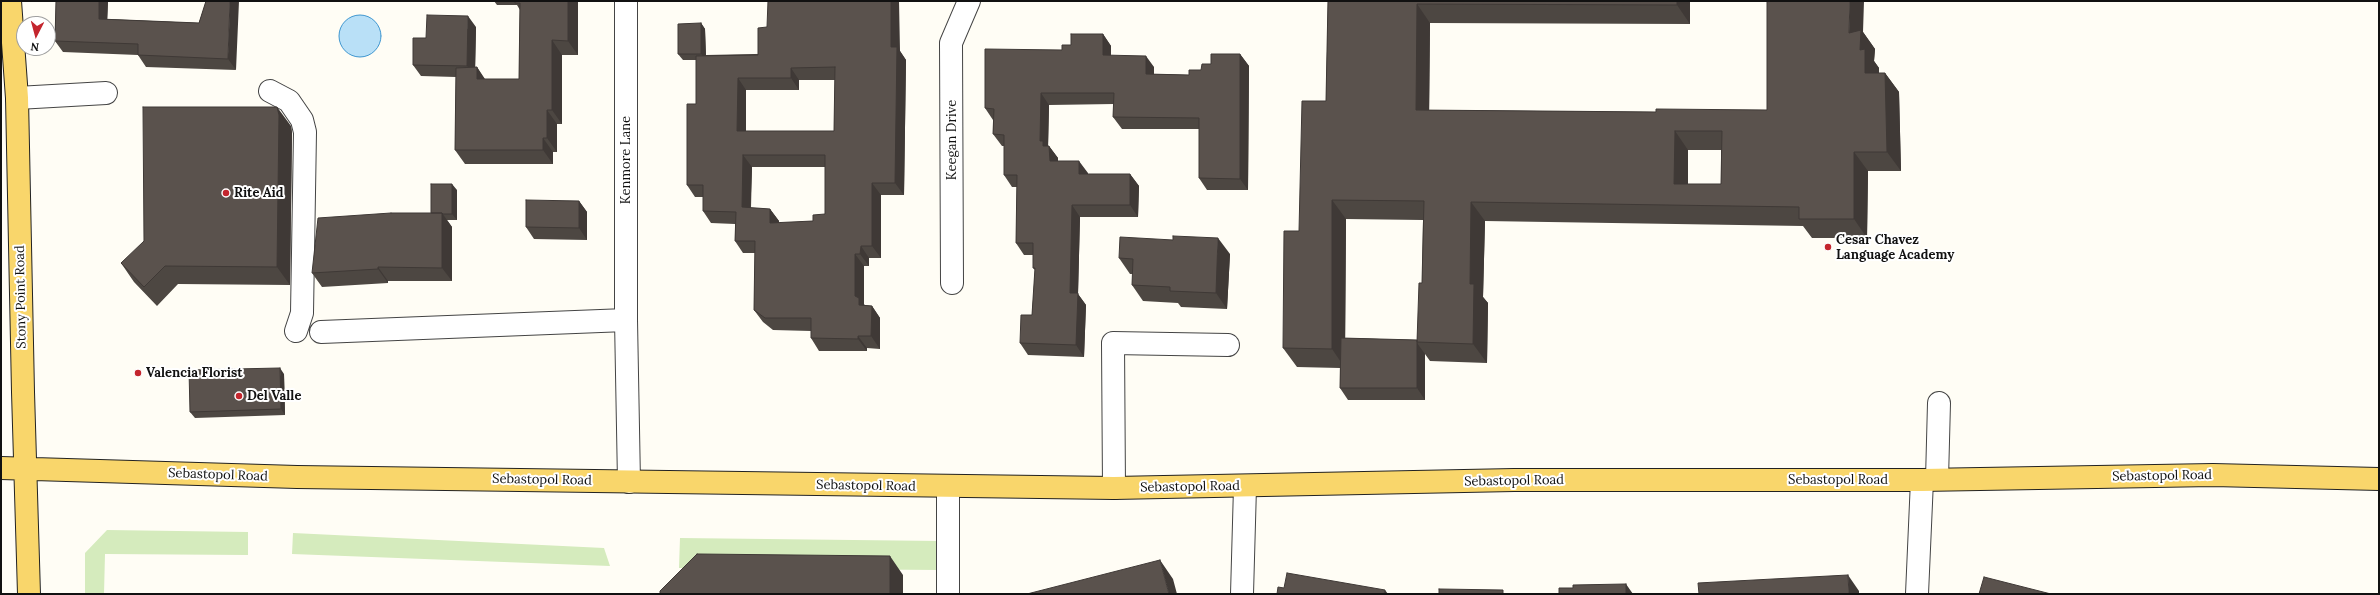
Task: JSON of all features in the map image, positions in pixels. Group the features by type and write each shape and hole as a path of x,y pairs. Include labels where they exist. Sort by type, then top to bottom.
{"main road":[{"name":"Stony Point Road","path":"10,1 9,96 26,467 29,594"},
{"name":"Sebastopol Road","path":"1,468 26,467 284,477 1114,488 1245,487 1514,480 1930,479 2213,475 2379,480"}],"street":[{"name":"Kenmore Lane","path":"626,1 626,320 629,482"},
{"name":"Keegan Drive","path":"952,283 951,43 969,1"},
{"path":"270,91 289,101 302,120 305,132 302,313 296,331"},
{"path":"9,96 106,93"},
{"path":"321,332 626,320"},
{"path":"1114,488 1113,343 1228,345"},
{"path":"1918,594 1939,403"},
{"path":"948,487 948,594"},
{"path":"1242,594 1245,487"}],"green space":[{"path":"107,530 248,532 248,555 105,554 104,594 85,594 85,553"},
{"path":"293,533 604,548 610,566 292,554"},
{"path":"680,538 940,541 940,570 679,568"}],"water":[{"path":"360,15 375,21 381,36 375,51 360,57 345,51 339,36 345,21"}],"building":[{"path":"56,1 99,1 99,19 199,23 206,1 230,1 228,59 138,55 138,44 56,41"},
{"path":"515,1 568,1 568,41 552,40 552,110 547,110 547,138 543,138 543,150 455,150 456,68 477,67 477,79 519,79 520,3 515,3"},
{"path":"768,1 891,1 891,47 897,47 895,183 872,183 872,246 861,246 860,254 855,254 855,296 859,298 859,305 872,306 871,336 858,336 858,339 811,338 811,318 765,318 754,310 755,241 735,241 736,212 703,211 703,185 687,185 687,104 696,104 696,56 758,55 758,28 767,27","holes":["835,67 834,131 737,131 738,78 791,78 791,68","743,155 825,155 825,214 813,215 813,221 770,223 770,209 742,207"]},
{"path":"1328,1 1677,1 1677,5 1417,4 1416,110 1656,112 1656,109 1767,110 1767,1 1850,1 1849,33 1861,30 1860,50 1865,49 1865,73 1885,73 1887,152 1854,152 1854,219 1799,219 1799,207 1471,202 1470,284 1474,284 1473,344 1417,342 1419,283 1422,283 1424,201 1332,200 1332,349 1283,348 1284,231 1299,231 1302,101 1326,101","holes":["1675,131 1722,131 1721,184 1674,184"]},
{"path":"427,15 468,16 467,66 413,65 413,38 426,38"},
{"path":"701,23 701,54 678,54 678,24"},
{"path":"1071,34 1103,34 1103,55 1146,56 1146,74 1189,75 1189,70 1201,70 1202,64 1211,64 1211,54 1240,54 1240,179 1199,178 1199,118 1113,117 1114,93 1041,93 1040,141 1043,141 1043,146 1049,146 1050,161 1079,161 1079,174 1130,174 1130,205 1072,205 1070,293 1078,293 1076,345 1020,343 1021,315 1032,315 1035,268 1033,268 1033,243 1016,243 1017,175 1004,175 1004,135 993,134 994,109 985,108 985,49 1062,50 1062,45 1071,45"},
{"name":"Rite Aid","path":"143,107 277,107 279,115 277,267 165,266 144,287 121,263 144,241"},
{"path":"431,184 452,184 452,214 431,213"},
{"path":"526,200 579,201 579,228 526,227"},
{"path":"391,213 442,213 442,268 378,267 378,269 312,273 318,218"},
{"path":"1173,236 1218,238 1216,293 1170,291 1170,287 1132,285 1133,259 1119,258 1120,237 1173,240"},
{"path":"1341,338 1417,340 1417,388 1340,388"},
{"name":"Del Valle","path":"280,368 281,409 190,412 189,370"},
{"path":"697,554 890,556 890,594 660,594 660,591"},
{"path":"1160,560 1169,594 1027,594"},
{"path":"1287,573 1385,590 1384,594 1277,594 1278,587 1284,588"},
{"path":"1848,575 1849,594 1699,594 1698,583"},
{"path":"1984,577 2051,594 1979,594"},
{"path":"1626,584 1626,594 1559,594 1559,588 1573,588 1573,585"},
{"path":"1439,589 1503,590 1503,594 1439,594"}],"place":[{"name":"Rite Aid","path":"226,193"},
{"name":"Cesar Chavez Language Academy","path":"1828,247"},
{"name":"Valencia Florist","path":"138,373"},
{"name":"Del Valle","path":"239,396"}]}
